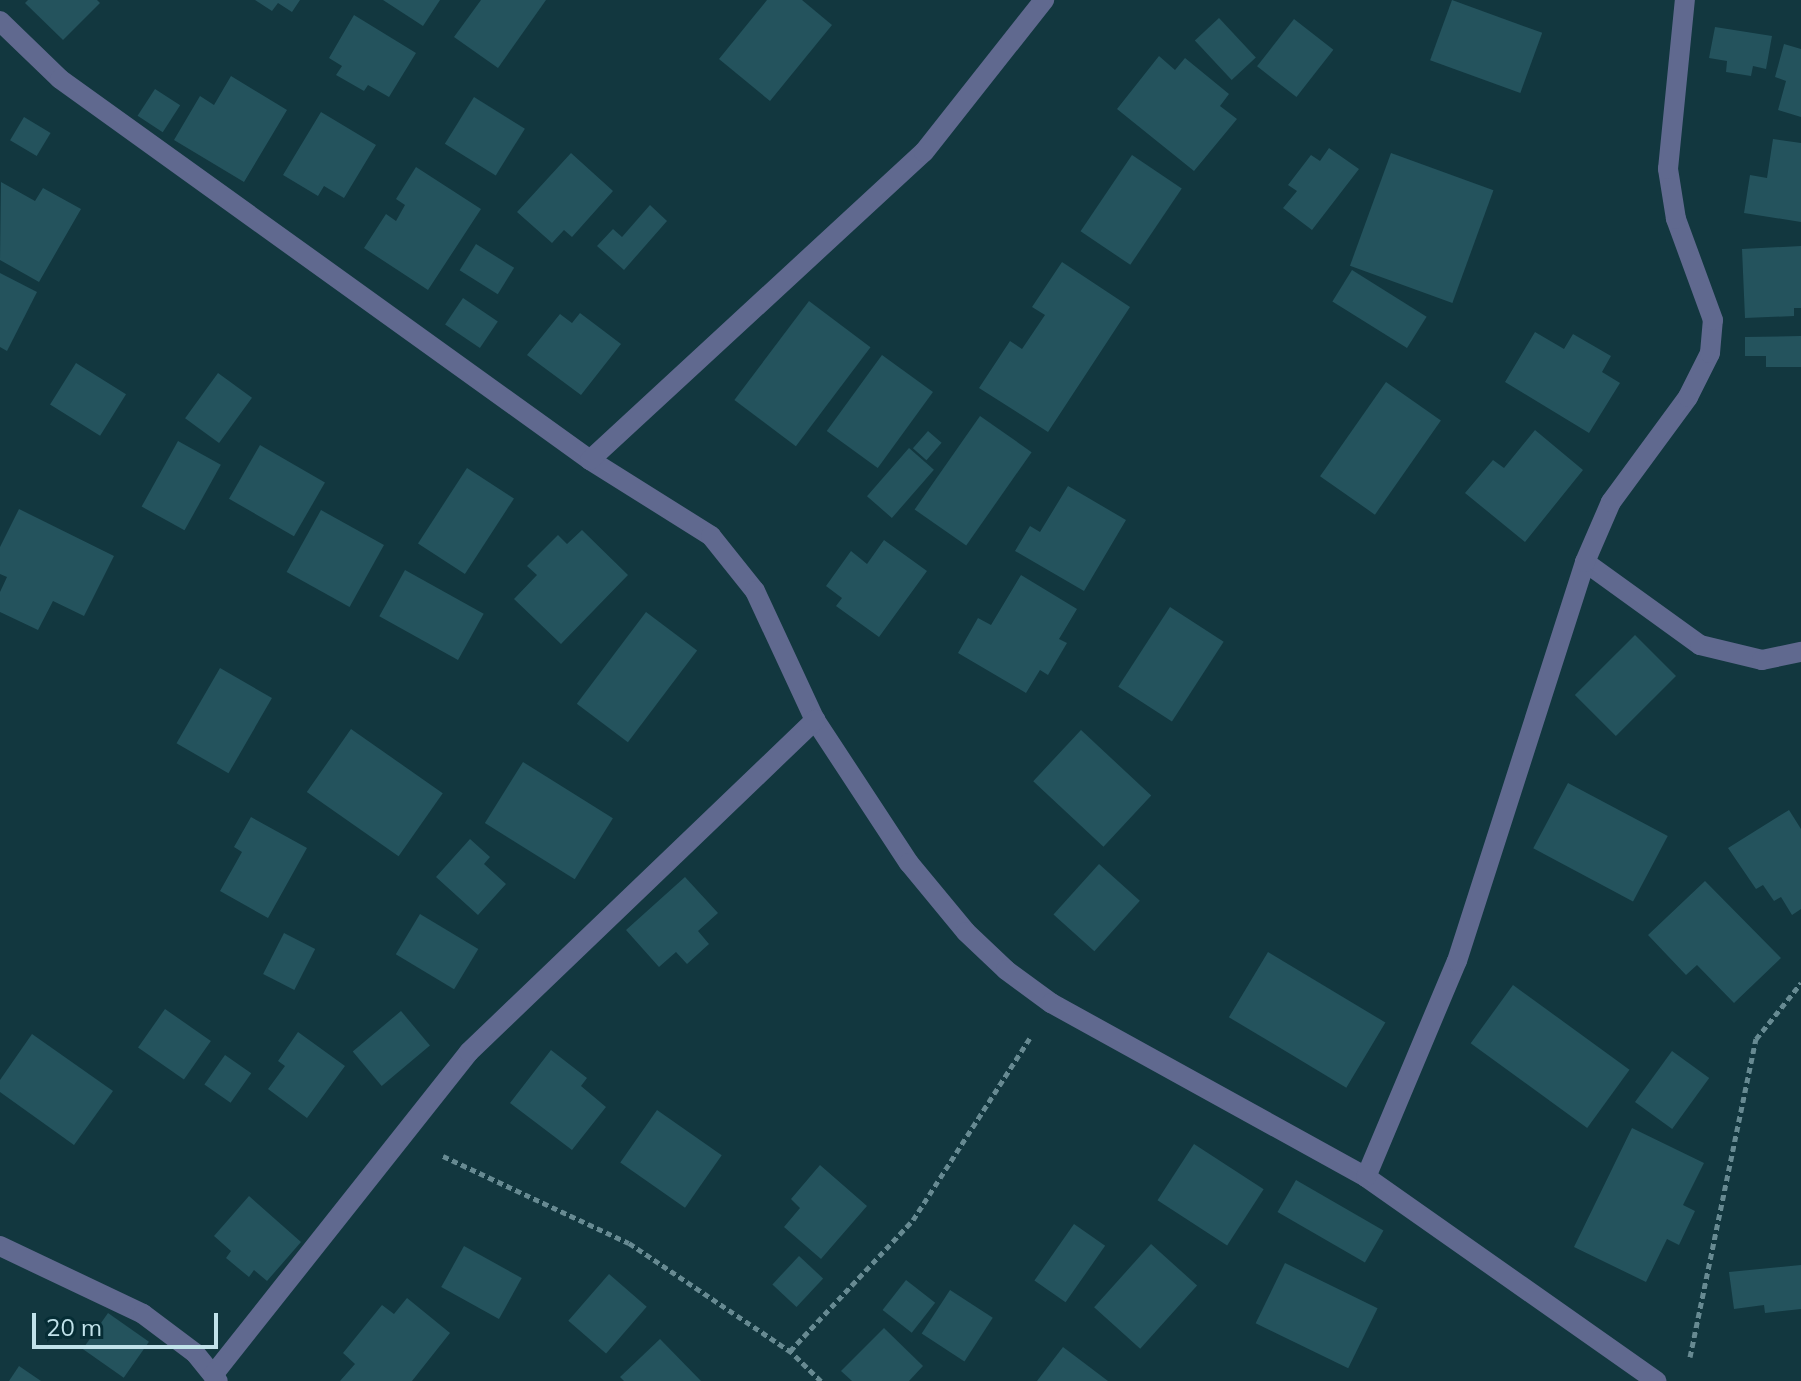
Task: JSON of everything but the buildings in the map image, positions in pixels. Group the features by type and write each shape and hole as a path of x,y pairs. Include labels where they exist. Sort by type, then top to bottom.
{"street":[{"path":"590,460 924,152 1044,0"},
{"path":"1366,1177 1457,961 1585,562 1611,502 1688,397 1710,353 1713,320 1676,219 1668,169 1685,0"},
{"path":"0,21 60,79 590,460 711,536 755,591 815,720 909,863 966,932 1051,1003 1366,1177 1656,1381"},
{"path":"1585,562 1700,645 1762,660 1801,652"},
{"path":"0,1246 143,1314 195,1353 215,1378 469,1052 815,720"}],"path":[{"path":"1688,1365 1756,1039 1801,983"},
{"path":"790,1351 913,1220 1051,1003"},
{"path":"402,1137 629,1243 790,1351 821,1381"}]}
